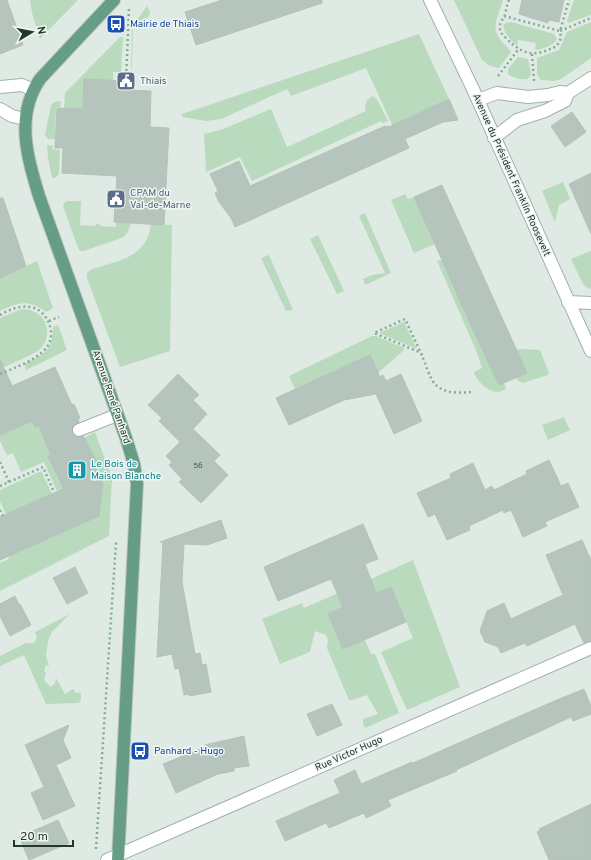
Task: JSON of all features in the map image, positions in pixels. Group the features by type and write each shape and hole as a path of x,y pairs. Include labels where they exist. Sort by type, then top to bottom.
{"main road":[{"name":"Avenue René Panhard","path":"114,0 51,66 33,90 28,100 26,119 28,155 39,196 68,273 126,438 134,464 137,484 114,858"}],"street":[{"name":"Avenue du Président Franklin Roosevelt","path":"430,0 478,100 591,351"},
{"path":"494,138 517,120 545,111 565,101 568,93 591,78"},
{"path":"0,87 22,84 33,90"},
{"path":"478,100 497,93 540,97 560,92 568,93"},
{"path":"0,109 12,116 26,119"},
{"path":"568,302 591,303"},
{"path":"79,430 117,415"},
{"name":"Rue Victor Hugo","path":"114,858 153,839 591,648"}],"path":[{"path":"508,0 504,16 500,22 499,27 501,33 518,50 532,54 557,46 561,38 560,31 569,0"},
{"path":"126,81 129,7"},
{"path":"504,16 560,31 591,18"},
{"path":"498,76 518,50"},
{"path":"532,54 534,80"},
{"path":"0,315 16,308 31,307 41,312 49,321 50,338 46,348 37,356 0,374"},
{"path":"49,321 59,317"},
{"path":"422,355 374,333 405,319 422,355 434,384 452,392 471,392"},
{"path":"0,462 9,482"},
{"path":"0,486 43,467 54,492"},
{"path":"0,510 3,516"},
{"path":"96,853 117,537"}],"green space":[{"path":"30,0 78,0 40,39 32,13"},
{"path":"454,0 503,0 496,22 496,30 500,39 511,52 499,68 490,66 482,60"},
{"path":"574,0 591,0 591,15 568,23 567,21"},
{"path":"147,6 150,12 149,16 133,27 131,70 132,27"},
{"path":"511,22 554,34 557,39 551,45 537,50 535,49 536,43 518,40 517,46 508,37 503,25"},
{"path":"591,22 591,58 561,79 554,81 541,80 537,74 537,58 559,50 567,32"},
{"path":"419,34 449,99 397,123 395,131 366,68 291,96 287,89 221,119 206,121 182,117 182,114"},
{"path":"120,37 123,37 121,72 113,72 113,80 85,79 83,109 64,108 65,93"},
{"path":"518,57 528,59 531,74 528,79 512,77 508,74 508,69"},
{"path":"373,96 378,101 388,121 382,123 381,121 252,181 240,157 206,172 204,134 223,129 271,109 287,147 366,111 365,107 367,100"},
{"path":"61,101 60,107 56,107 55,139 48,139 45,135 51,105 54,102"},
{"path":"47,145 53,146 52,149 60,150 59,174 55,178 52,178"},
{"path":"563,182 570,199 559,205 555,222 542,191"},
{"path":"405,194 408,199 414,197 435,244 414,253 391,200"},
{"path":"67,201 81,201 80,225 96,226 96,224 99,224 100,226 116,227 116,222 131,223 128,232 124,237 84,251 80,251 64,209 63,204"},
{"path":"365,213 391,273 365,285 363,279 372,275 385,273 359,216"},
{"path":"151,224 172,225 170,351 120,367 87,278 87,273 90,270 120,260 137,251 144,245"},
{"path":"318,235 344,291 337,294 310,239"},
{"path":"591,251 591,289 583,284 571,259"},
{"path":"269,255 293,310 286,311 261,258"},
{"path":"442,260 499,385 504,383 506,389 497,392 490,390 483,385 475,375 474,372 482,368 476,350 437,261"},
{"path":"37,261 53,308 46,312 34,305 23,303 0,311 0,278"},
{"path":"22,309 34,311 43,319 47,327 46,339 39,350 0,369 0,318"},
{"path":"404,322 417,349 379,333"},
{"path":"58,325 67,350 26,370 26,363 38,357 49,346 53,335 53,327"},
{"path":"372,336 376,336 404,348 404,350 378,373 370,355 295,389 289,376"},
{"path":"516,350 540,350 549,373 548,375 523,383 518,381 516,378 527,373"},
{"path":"564,417 570,430 548,440 542,425"},
{"path":"32,421 35,427 39,426 51,455 48,457 62,489 57,491 44,462 21,472 13,453 7,455 0,441 0,435"},
{"path":"95,432 112,478 109,536 0,591 0,563 9,559 8,556 99,516 103,484 93,462 95,461 84,438"},
{"path":"41,471 52,494 6,515 0,501 0,490"},
{"path":"413,560 460,687 407,710 381,652 413,638 391,587 376,593 355,586"},
{"path":"345,590 343,607 328,614 343,649 365,640 371,654 375,654 399,713 365,728 363,719 378,714 367,695 349,700 327,648 328,640 326,635 315,631 310,652 280,664 262,619 302,603 304,608"},
{"path":"70,614 52,632 48,641 46,656 49,666 46,665 44,680 51,687 55,683 56,678 65,694 73,689 76,693 81,693 81,699 79,703 46,704 24,655 0,666 0,656 26,643 34,643 37,638 35,632"}],"building":[{"path":"0,0 7,0 23,45 0,54"},
{"path":"222,0 322,0 322,3 196,45 185,12"},
{"path":"522,0 564,0 559,22 549,20 548,23 519,14"},
{"path":"84,79 129,81 129,90 151,91 150,127 169,128 164,225 114,222 117,176 62,173 63,148 55,148 57,108 83,109"},
{"path":"449,99 458,120 443,122 405,139 409,148 235,227 215,193 218,191 210,174 239,161 250,186 385,126 389,127"},
{"path":"572,112 586,132 565,147 551,126"},
{"path":"591,173 591,234 569,184"},
{"path":"442,185 527,373 499,385 414,197"},
{"path":"0,198 3,198 26,266 0,278"},
{"path":"370,355 380,377 383,375 386,381 401,374 422,421 394,434 376,394 344,400 289,425 276,398"},
{"name":"Le Bois de Maison Blanche","path":"0,359 12,386 55,367 72,405 74,404 80,418 78,419 79,422 73,426 72,433 78,437 83,436 96,461 93,462 103,484 99,516 0,560 0,517 63,489 48,456 51,455 39,426 35,427 32,421 0,435"},
{"path":"178,374 199,395 193,400 207,414 193,429 220,455 214,461 228,475 201,503 179,482 182,479 169,465 172,462 166,456 180,442 159,421 162,418 148,405"},
{"path":"549,460 561,486 568,483 579,507 545,522 547,526 523,537 511,510 504,513 503,510 469,526 470,530 447,540 435,514 428,517 417,493 451,478 450,474 473,463 485,490 492,486 494,490 527,474 526,471"},
{"path":"221,520 227,538 207,545 184,544 182,582 195,654 200,653 202,665 206,664 211,692 189,696 189,694 184,695 179,668 175,669 172,654 157,657 163,542 160,542"},
{"path":"363,524 378,559 365,564 376,593 391,587 406,622 343,649 328,614 343,607 331,579 278,601 264,567"},
{"path":"582,540 591,560 591,641 584,643 575,624 527,646 525,643 501,653 498,647 485,642 480,631 487,611 504,603 511,619 563,595 546,555"},
{"path":"75,567 88,593 67,604 53,578"},
{"path":"15,596 31,625 10,636 0,616 0,604"},
{"path":"584,689 591,706 591,714 573,721 571,717 456,770 457,771 388,800 391,806 366,818 364,813 329,828 326,823 285,841 276,821 340,793 334,780 355,770 361,784"},
{"path":"332,704 342,725 317,736 307,714"},
{"path":"69,725 63,740 71,758 56,765 75,806 43,820 31,793 44,787 25,745"},
{"path":"244,736 249,766 234,768 234,771 218,774 176,793 163,764 205,747 205,745"},
{"path":"591,804 591,860 549,860 537,832 540,831 539,829"},
{"path":"58,820 69,843 29,860 19,837"}],"place":[{"name":"Mairie de Thiais","path":"116,24"},
{"name":"Thiais","path":"126,81"},
{"name":"CPAM du Val-de-Marne","path":"116,199"},
{"name":"Le Bois de Maison Blanche","path":"77,470"},
{"name":"Panhard - Hugo","path":"140,751"}]}
